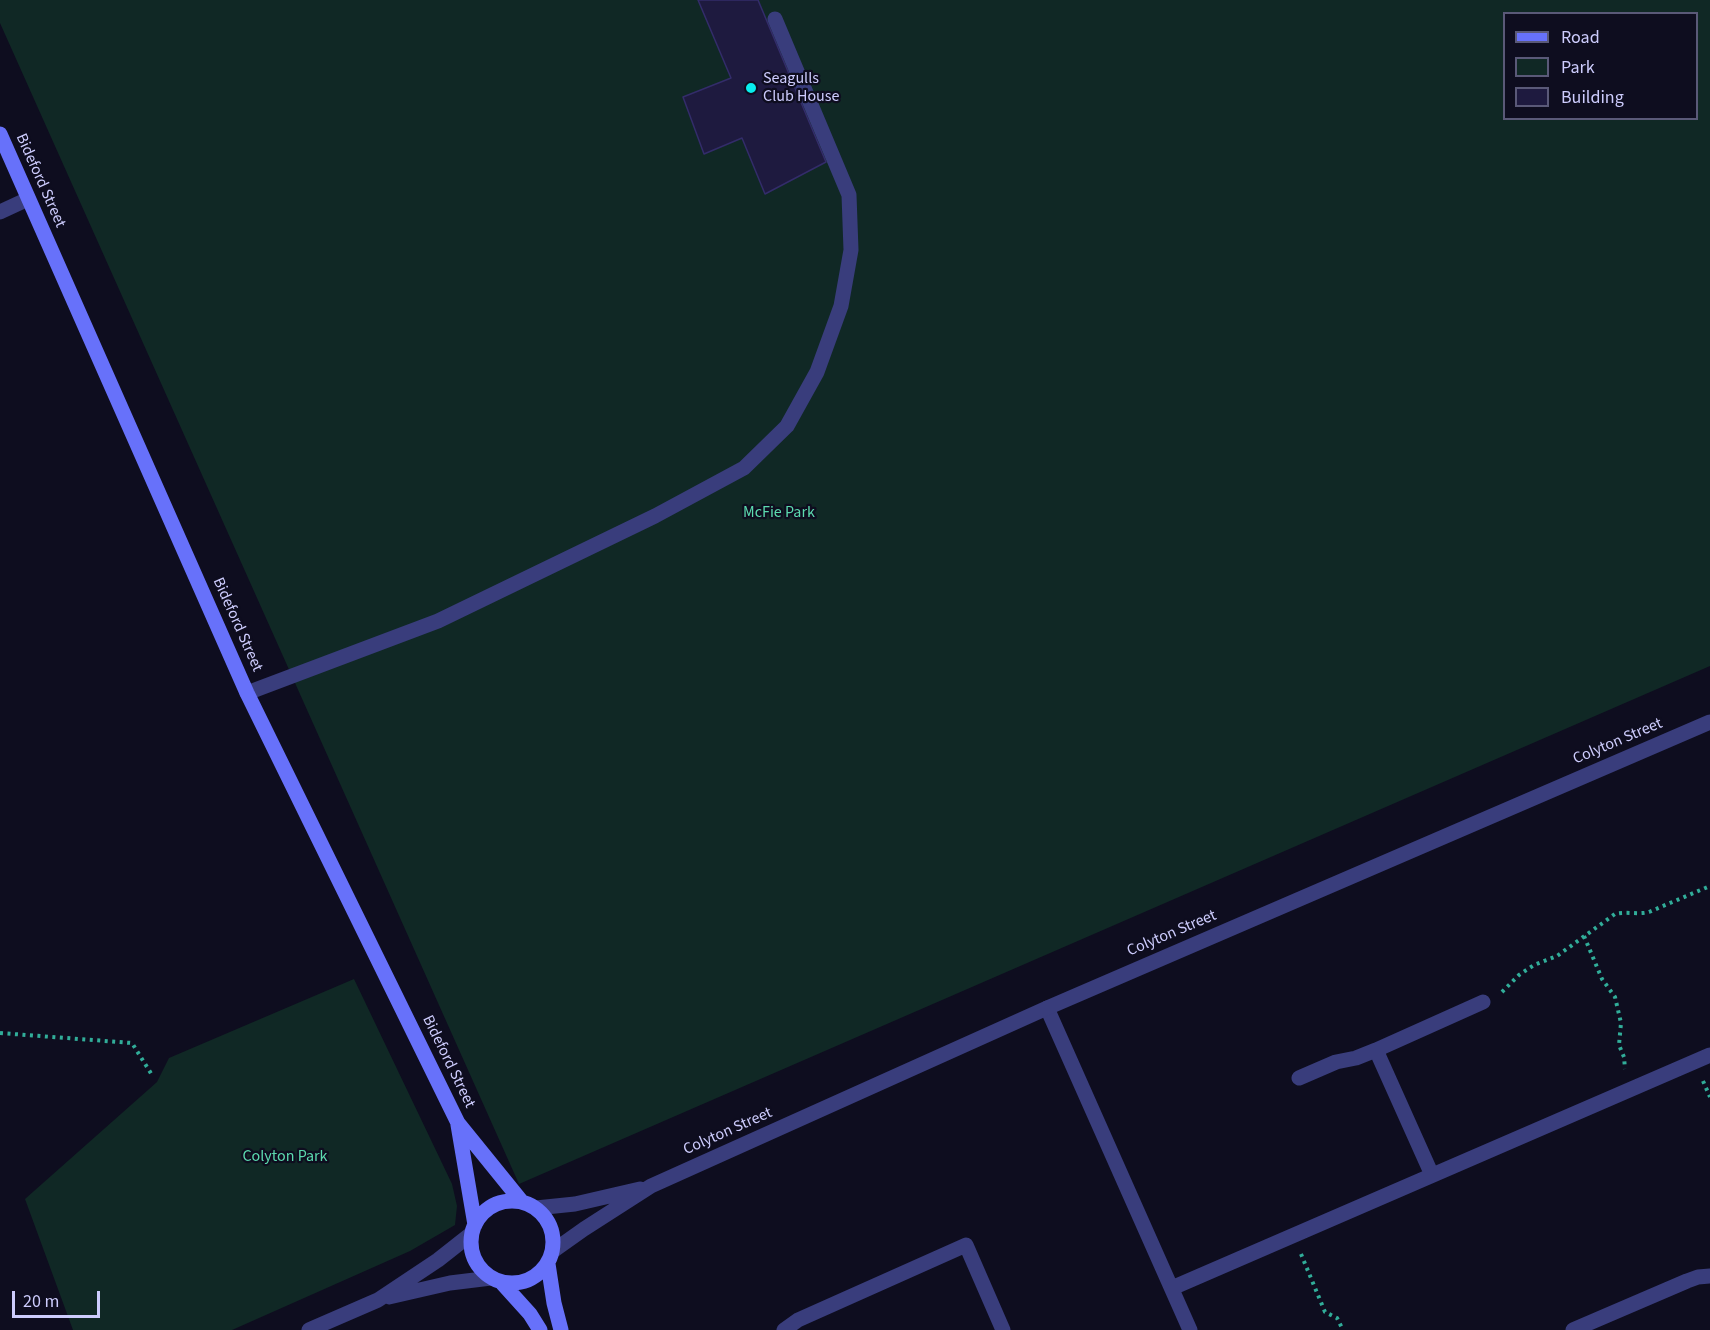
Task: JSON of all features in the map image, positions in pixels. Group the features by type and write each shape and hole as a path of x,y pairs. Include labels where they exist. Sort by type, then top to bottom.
{"street":[{"path":"247,693 438,621 655,516 744,468 787,426 818,372 841,306 851,250 849,195 775,19"},
{"name":"Bideford Street","path":"0,134 247,693 458,1122 529,1205"},
{"path":"0,212 28,199"},
{"name":"Colyton Street","path":"551,1257 584,1228 651,1186 1047,1008 1710,722"},
{"path":"1299,1078 1336,1062 1356,1058 1376,1050 1483,1002"},
{"path":"1047,1008 1190,1330"},
{"path":"1376,1050 1432,1175"},
{"path":"1172,1288 1710,1055"},
{"name":"Bideford Street","path":"458,1122 473,1229"},
{"name":"Colyton Street","path":"529,1205 575,1204 651,1186"},
{"path":"540,1330 530,1314 496,1281 481,1270 474,1259 470,1245 478,1218 489,1208 503,1202 529,1205 542,1214 551,1226 554,1238 551,1257 554,1303 561,1330"},
{"path":"309,1330 378,1300 438,1260 473,1229"},
{"path":"784,1330 798,1320 966,1245 1003,1330"},
{"path":"378,1300 450,1283 496,1281 516,1284 528,1281 540,1274 551,1257"},
{"path":"1573,1330 1687,1281 1710,1276"}],"path":[{"path":"1483,1002 1498,996 1519,975 1534,965 1557,956 1615,915 1623,912 1640,914 1649,912 1710,886"},
{"path":"1584,936 1602,979 1615,997 1619,1011 1621,1023 1618,1045 1624,1057 1625,1067 1621,1093"},
{"path":"0,1033 132,1043 152,1075"},
{"path":"1293,1235 1325,1312 1337,1318 1343,1330"}],"green space":[{"name":"McFie Park","path":"0,0 1710,0 1710,666 519,1184 0,23"},
{"name":"Colyton Park","path":"354,979 452,1184 457,1206 455,1225 410,1251 232,1330 73,1330 25,1199 157,1082 169,1058"}],"building":[{"name":"Seagulls Club House","path":"698,0 758,0 826,162 765,194 742,138 704,154 683,97 731,78"}],"place":[{"name":"Seagulls Club House","path":"751,88"}]}
